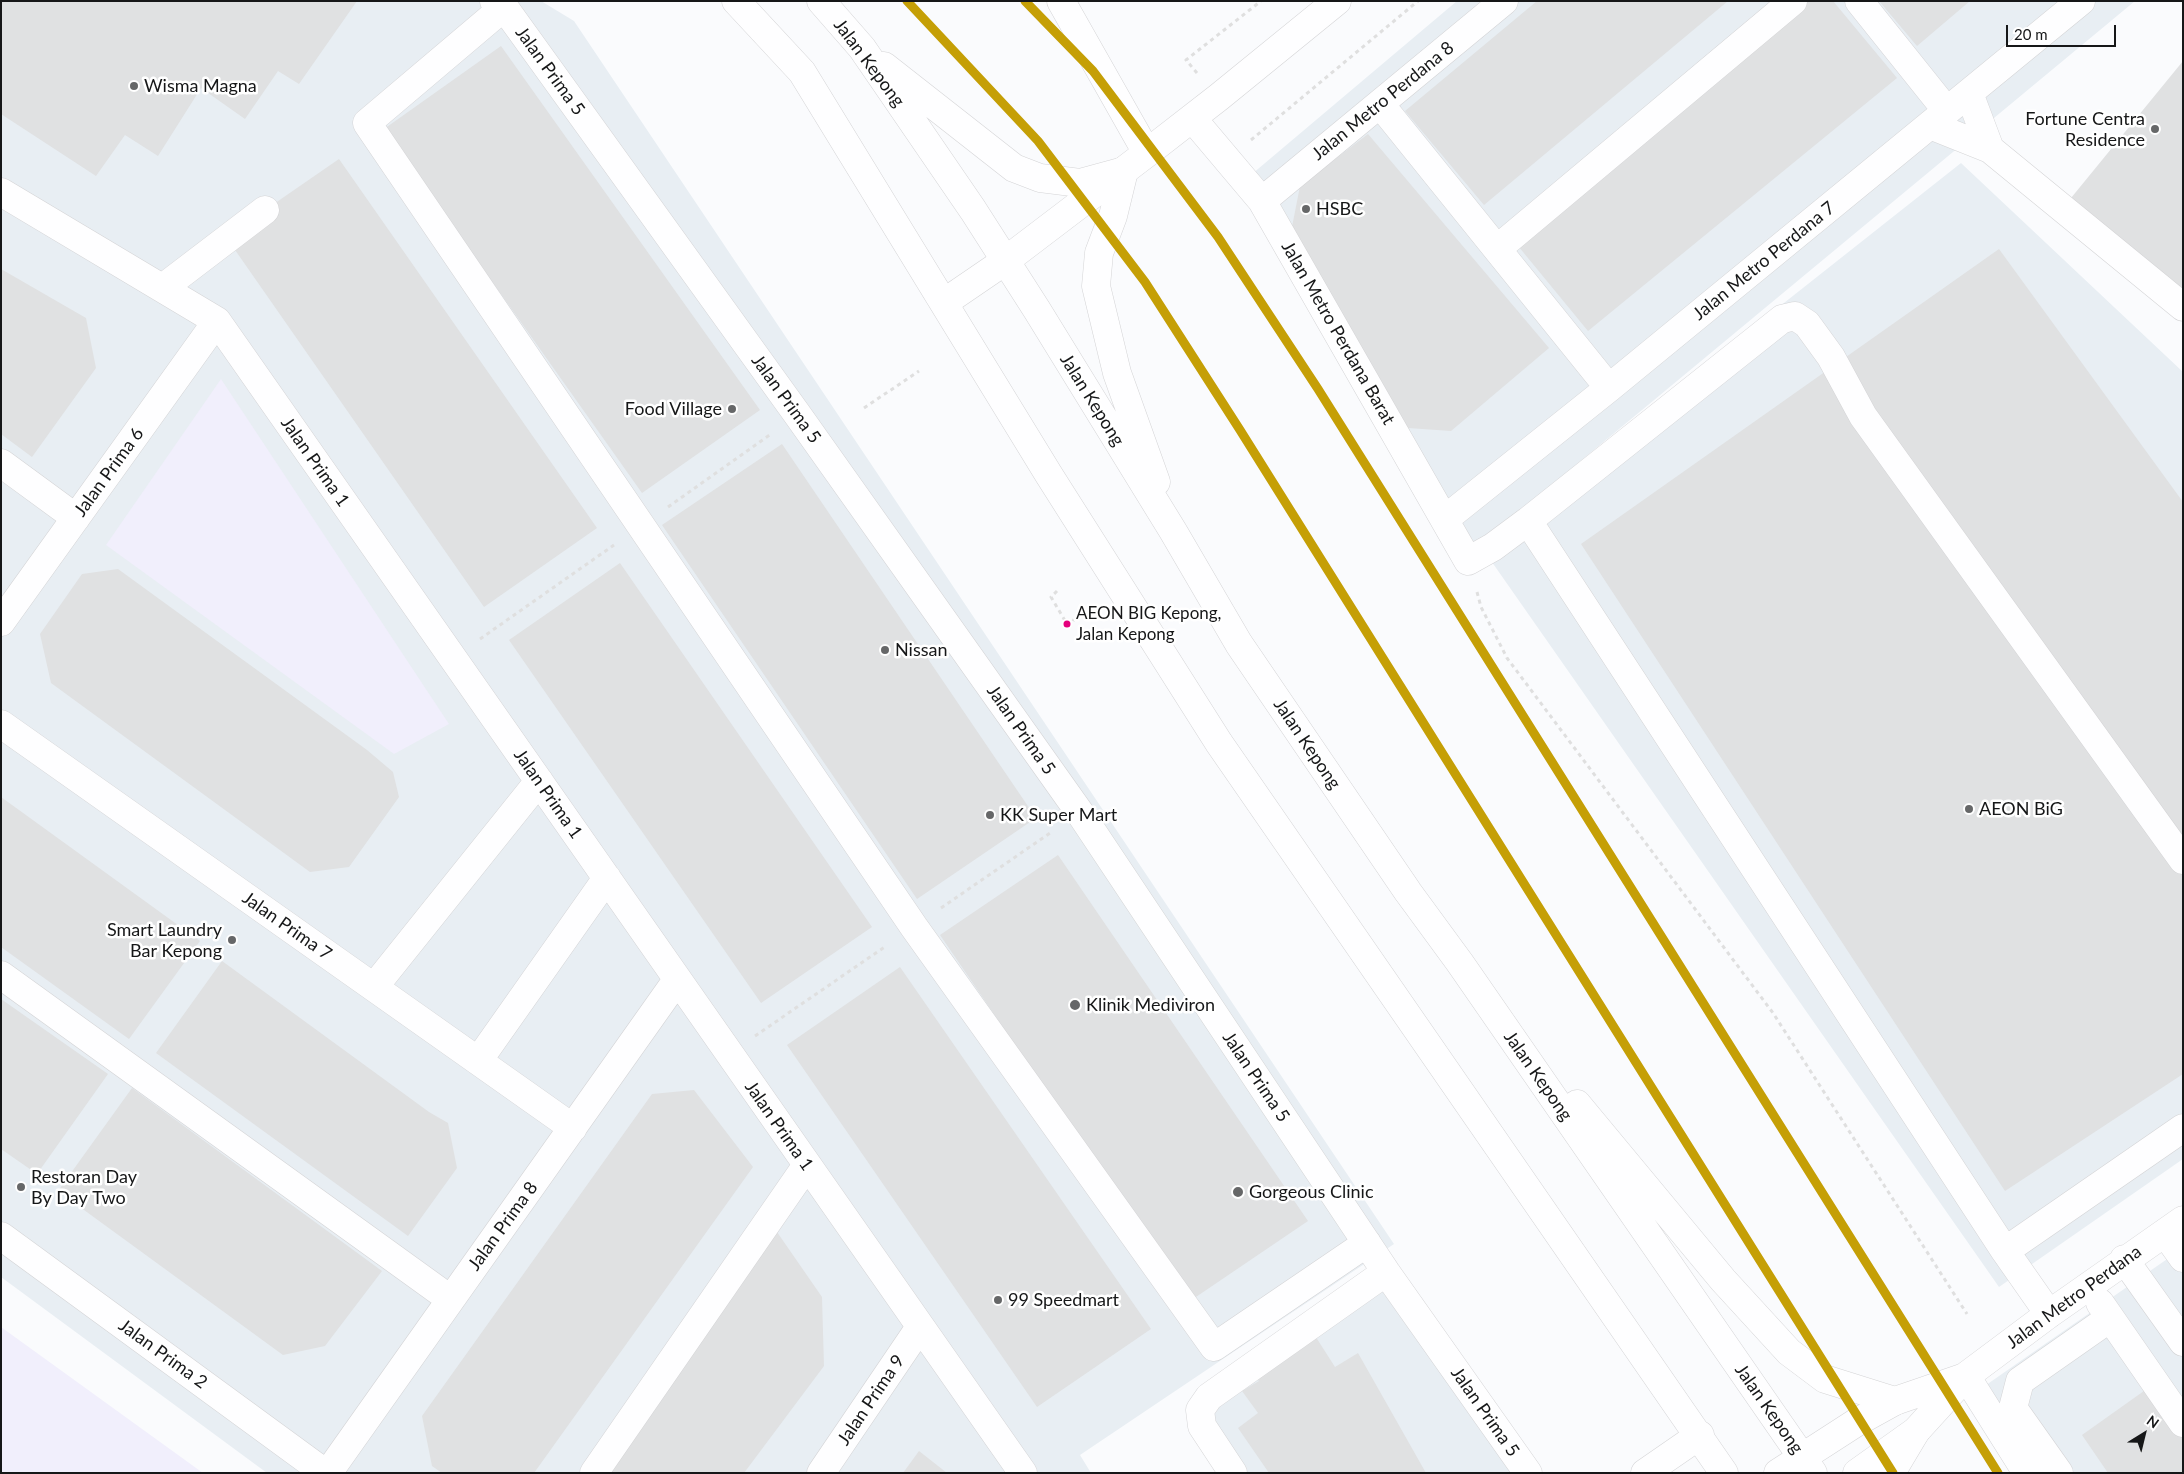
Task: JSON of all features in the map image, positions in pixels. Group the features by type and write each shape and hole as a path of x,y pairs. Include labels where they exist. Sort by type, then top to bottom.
{"street":[{"path":"736,1 802,72 1055,483 1219,743 1700,1435 1724,1473"},
{"name":"Jalan Kepong","path":"821,1 862,48 1006,261 1173,531 1239,644 1408,892 1460,963 1807,1465"},
{"path":"1061,1 1147,153"},
{"path":"945,302 1006,261 1124,171 1337,1"},
{"name":"Jalan Metro Perdana 8","path":"1262,201 1504,1"},
{"path":"1497,249 1793,1"},
{"path":"1859,1 1938,118 1990,149 2183,307"},
{"name":"Jalan Metro Perdana 7","path":"1445,519 1609,388 2081,1"},
{"path":"499,4 366,123 914,927 1214,1347 1367,1243"},
{"name":"Jalan Prima 5","path":"499,4 803,422 1080,813 1386,1272 1528,1473"},
{"path":"862,48 1014,168 1040,178 1080,182 1124,171"},
{"path":"1969,93 1990,149"},
{"path":"1380,104 1609,388"},
{"name":"Jalan Metro Perdana Barat","path":"1192,118 1262,201 1468,561"},
{"path":"1124,171 1113,216 1099,253 1096,286 1116,373 1173,531"},
{"name":"Jalan Prima 1","path":"1,192 217,321 1023,1473"},
{"path":"164,288 265,210"},
{"path":"1468,561 1493,547 1528,521 1782,318 1795,316 1807,324 1826,350 1863,416 2183,860"},
{"name":"Jalan Prima 6","path":"1,622 217,321"},
{"path":"1,463 76,518"},
{"path":"1528,521 2005,1251 2049,1314"},
{"name":"Jalan Prima 7","path":"1,724 573,1128"},
{"path":"374,987 539,782"},
{"path":"478,1061 607,878"},
{"path":"1460,963 1723,1280 1789,1352 1825,1379 1894,1402"},
{"path":"1,975 450,1299"},
{"name":"Jalan Prima 8","path":"327,1473 677,980"},
{"path":"2005,1251 2183,1128"},
{"path":"594,1473 807,1165"},
{"path":"2174,1226 2183,1258"},
{"name":"Jalan Metro Perdana","path":"1857,1473 1916,1431 1966,1376 2124,1259 2174,1226"},
{"name":"Jalan Prima 2","path":"1,1236 327,1473"},
{"path":"2124,1259 2183,1342"},
{"path":"1233,1473 1202,1426 1200,1410 1209,1397 1386,1272"},
{"path":"2088,1286 2183,1423"},
{"path":"2059,1473 2013,1408 2020,1381 2110,1318"},
{"name":"Jalan Prima 9","path":"821,1473 920,1326"},
{"path":"1966,1376 2027,1473"},
{"name":"Jalan Metro Perdana","path":"1778,1473 1807,1465 1857,1422 1894,1402 1966,1376"},
{"path":"1891,1473 1916,1431"},
{"path":"1645,1473 1700,1435"}],"path":[{"path":"1186,60 1261,1"},
{"path":"1254,137 1418,1"},
{"path":"864,408 919,371"},
{"path":"760,441 773,432"},
{"path":"1468,561 1482,607 1507,658 1773,1012 1967,1314"},
{"path":"1057,591 1051,597 1067,624 1072,624 1074,620"},
{"path":"494,629 508,620"},
{"path":"1026,850 1058,828"},
{"path":"768,1027 784,1015"}],"shaded area":[{"path":"1,1 541,1 574,21 1394,1244 1080,1455 1091,1473 267,1473 1,1277"},
{"path":"1457,1 2135,1 1507,522 1961,163 2183,372 2183,1159 1999,1287 1480,545 1461,556 1239,185"},
{"path":"221,379 449,724 394,754 106,545"},
{"path":"2183,1248 2183,1473 2013,1473 1966,1399"},
{"path":"1380,1288 1512,1473 1245,1473 1211,1424 1211,1411"},
{"path":"1,1327 203,1473 1,1473"}],"building":[{"name":"Wisma Magna","path":"1,1 357,1 299,84 278,71 245,119 201,88 158,156 125,135 96,176 1,114"},
{"path":"1537,1 1728,1 1484,205 1405,111"},
{"path":"1807,1 1833,1 1897,78 1588,331 1514,241"},
{"path":"1879,1 1970,1 1917,46"},
{"path":"501,46 760,410 642,493 384,129"},
{"name":"Fortune Centra Residence","path":"2183,61 2183,289 2071,198"},
{"path":"1368,134 1549,348 1451,431 1408,428 1291,232 1300,186"},
{"path":"339,159 597,528 484,607 226,237"},
{"name":"AEON BiG","path":"1999,249 2183,502 2183,1074 2005,1191 1581,544"},
{"path":"1,269 86,318 96,368 32,457 1,434"},
{"path":"782,444 1036,818 917,899 662,525"},
{"path":"620,563 872,927 761,1003 509,640"},
{"path":"118,569 367,750 393,772 399,797 349,867 310,872 51,683 40,634 82,574"},
{"path":"1,797 200,941 129,1039 1,947"},
{"path":"1058,855 1308,1221 1190,1301 940,935"},
{"path":"222,961 429,1112 448,1123 457,1168 408,1236 156,1053"},
{"path":"900,967 1151,1329 1037,1407 787,1045"},
{"path":"1,999 108,1074 37,1174 1,1149"},
{"path":"132,1088 382,1271 325,1346 283,1355 58,1191"},
{"path":"694,1090 753,1167 534,1473 442,1473 432,1466 422,1416 652,1094"},
{"path":"777,1232 822,1297 824,1366 744,1473 599,1473"},
{"path":"1312,1331 1335,1367 1358,1353 1426,1473 1269,1473 1238,1428 1258,1413 1242,1391 1259,1381 1250,1372"},
{"path":"2158,1381 2183,1415 2183,1473 2108,1473 2082,1435"},
{"path":"919,1451 947,1473 903,1473"}],"transit line":[{"path":"907,1 1038,141 1145,282 1240,430 1893,1473"},
{"path":"1025,1 1093,71 1218,237 1318,389 1998,1473"}],"place":[{"name":"Wisma Magna","path":"134,86"},
{"name":"Fortune Centra Residence","path":"2155,129"},
{"name":"HSBC","path":"1306,209"},
{"name":"Food Village","path":"732,409"},
{"name":"AEON BIG Kepong, Jalan Kepong","path":"1067,624"},
{"name":"Nissan","path":"885,650"},
{"name":"AEON BiG","path":"1969,809"},
{"name":"KK Super Mart","path":"990,815"},
{"name":"Smart Laundry Bar Kepong","path":"232,940"},
{"name":"Klinik Mediviron","path":"1075,1005"},
{"name":"Restoran Day By Day Two","path":"21,1187"},
{"name":"Gorgeous Clinic","path":"1238,1192"},
{"name":"99 Speedmart","path":"998,1300"}]}
